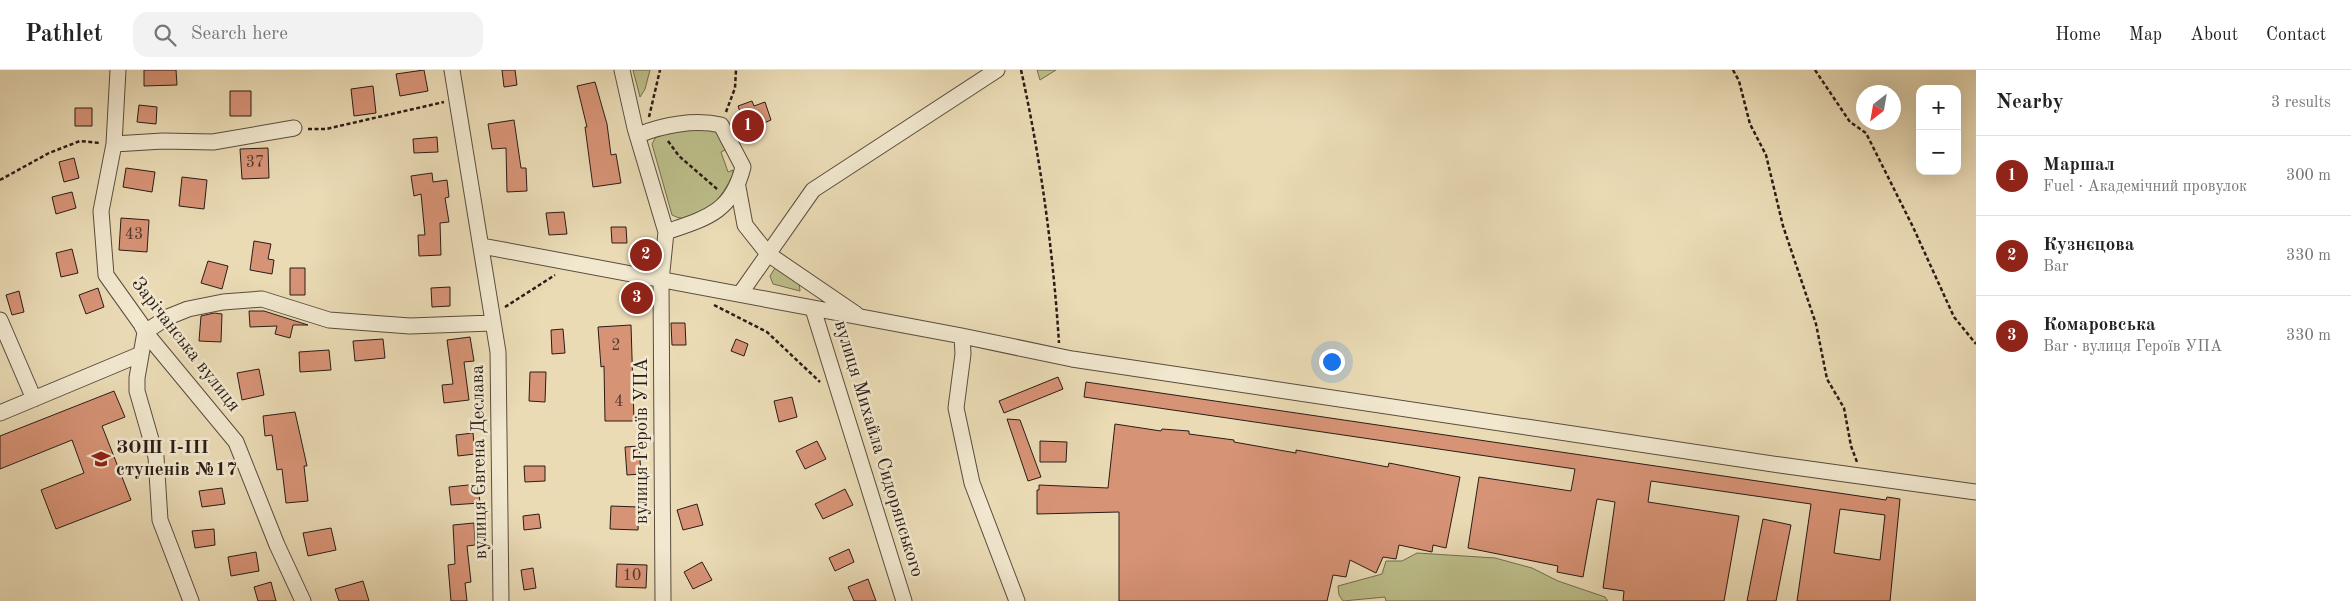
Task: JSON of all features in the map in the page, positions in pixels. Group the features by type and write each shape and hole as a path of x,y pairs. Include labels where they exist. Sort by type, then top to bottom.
{"street":[{"name":"Зарічанська вулиця","path":"118,70 114,144 101,211 106,275 142,324 145,332 236,442 277,545 303,601"},
{"name":"вулиця Євгена Деслава","path":"452,70 482,246 491,320 498,352 501,601"},
{"path":"622,70 644,133 666,232 661,281"},
{"path":"740,294 813,190 997,70"},
{"path":"644,133 704,121 721,125 743,167 733,193 718,211 666,232"},
{"path":"114,144 164,141 212,142 294,128"},
{"path":"733,193 744,225 768,254 861,317"},
{"path":"482,246 962,336 1067,361 1976,492"},
{"name":"вулиця Героїв УПА","path":"661,281 663,601"},
{"path":"191,601 160,520 156,458 136,391 145,332 168,317 188,309 223,302 262,299 329,320 410,326 491,320"},
{"name":"вулиця Михайла Сидорянського","path":"813,309 904,601"},
{"path":"0,320 34,399"},
{"path":"962,336 963,354 956,408 972,483 1017,601"},
{"path":"0,413 141,354"}],"path":[{"path":"660,70 644,133 662,133 679,156 733,193"},
{"path":"721,125 735,88 736,70"},
{"path":"1021,70 1034,131 1067,361"},
{"path":"1734,70 1739,81 1750,124 1766,155 1783,226 1816,324 1827,378 1844,408 1850,446 1864,477"},
{"path":"1815,70 1850,122 1866,133 1913,227 1954,317 1976,344"},
{"path":"294,128 326,129 458,99"},
{"path":"0,180 49,152 80,141 114,144"},
{"path":"491,320 558,272"},
{"path":"711,303 766,332 813,374 824,387"}],"green space":[{"path":"633,70 650,70 645,89 640,97"},
{"path":"1037,70 1056,70 1040,80"},
{"path":"714,119 725,150 721,152 728,172 733,170 733,174 717,200 701,214 692,218 672,215 652,144 657,135"},
{"path":"775,268 783,268 799,282 800,291 773,284 770,276"},
{"path":"1417,553 1495,558 1532,568 1558,581 1605,597 1608,601 1386,601 1385,597 1343,601 1339,595 1338,586 1382,574 1386,561 1402,561"}],"building":[{"path":"144,70 176,70 177,85 144,86"},
{"path":"424,70 428,91 400,96 396,74"},
{"path":"502,70 515,70 517,85 504,87"},
{"path":"595,82 607,124 611,155 616,154 621,183 593,187 585,127 587,127 577,86"},
{"path":"373,86 376,113 354,116 351,89"},
{"path":"230,91 251,91 251,116 230,116"},
{"path":"752,101 754,106 765,102 771,120 762,124 762,133 749,138 738,106"},
{"path":"139,105 157,107 156,124 137,122"},
{"path":"75,108 92,108 92,126 75,126"},
{"path":"514,120 521,168 526,168 527,191 507,192 506,148 492,149 488,124"},
{"path":"437,137 438,152 414,153 413,139"},
{"path":"268,148 269,178 242,179 240,149"},
{"path":"74,158 79,178 64,182 59,162"},
{"path":"126,168 155,172 152,192 123,187"},
{"path":"432,173 433,182 447,180 449,197 445,198 449,222 440,223 441,255 419,256 418,235 425,235 421,194 414,196 411,176"},
{"path":"182,177 207,180 204,209 179,206"},
{"path":"72,192 76,208 56,214 52,197"},
{"path":"564,212 567,234 549,235 546,213"},
{"path":"121,218 149,220 147,252 119,250"},
{"path":"611,227 626,227 627,243 612,243"},
{"path":"254,241 271,244 268,259 274,260 272,274 250,270"},
{"path":"72,249 78,273 61,277 56,253"},
{"path":"208,261 228,266 222,289 201,283"},
{"path":"290,268 305,268 305,295 290,295"},
{"path":"450,287 450,306 432,307 431,288"},
{"path":"98,288 104,307 86,314 79,295"},
{"path":"19,291 24,312 12,315 6,295"},
{"path":"249,311 264,311 308,325 293,325 290,338 275,334 277,326 250,327"},
{"path":"214,313 222,314 221,342 199,341 201,316"},
{"path":"671,323 685,323 686,345 672,345"},
{"path":"631,325 634,421 605,421 604,366 601,367 598,327"},
{"path":"563,329 565,353 552,354 551,330"},
{"path":"470,337 474,361 464,362 469,400 444,403 442,385 453,384 447,340"},
{"path":"383,339 385,358 355,361 353,341"},
{"path":"736,339 748,344 744,356 731,351"},
{"path":"329,350 331,370 300,372 299,352"},
{"path":"259,369 264,395 242,400 237,373"},
{"path":"530,372 546,372 545,402 529,401"},
{"path":"1058,377 1063,389 1004,413 999,401"},
{"path":"1086,382 1886,500 1887,497 1900,499 1890,601 1797,601 1811,504 1651,481 1648,502 1739,516 1724,601 1623,601 1624,591 1603,588 1615,502 1597,499 1583,577 1557,572 1558,566 1468,548 1479,477 1571,491 1575,469 1084,397","holes":["1840,509 1885,515 1880,560 1834,553"]},
{"path":"114,391 125,417 102,426 131,500 56,529 41,490 84,473 72,440 0,469 0,436"},
{"path":"792,397 797,417 779,422 774,401"},
{"path":"295,412 307,466 304,466 308,501 286,503 282,469 277,470 272,435 265,436 263,416"},
{"path":"1007,419 1020,420 1041,477 1028,481"},
{"path":"1115,424 1161,431 1162,429 1189,431 1189,434 1234,440 1234,442 1296,453 1296,450 1388,467 1389,463 1460,477 1446,548 1433,545 1432,552 1399,545 1396,559 1383,557 1376,573 1350,560 1346,577 1333,575 1327,601 1119,601 1119,512 1037,514 1037,490 1039,490 1039,485 1108,488"},
{"path":"473,433 475,454 458,456 456,435"},
{"path":"817,441 826,459 805,469 796,451"},
{"path":"1040,441 1067,442 1066,462 1040,462"},
{"path":"639,446 641,474 627,475 625,447"},
{"path":"524,466 545,466 545,481 525,482"},
{"path":"478,484 480,503 451,505 449,487"},
{"path":"222,488 225,504 202,507 199,491"},
{"path":"845,489 853,505 823,519 815,504"},
{"path":"697,504 703,525 683,530 677,510"},
{"path":"611,506 639,507 638,530 610,529"},
{"path":"539,514 541,528 524,530 523,516"},
{"path":"1763,519 1791,525 1776,601 1747,601"},
{"path":"474,523 475,545 467,546 471,582 465,583 467,601 451,601 448,565 455,564 453,525"},
{"path":"331,528 336,550 308,556 303,533"},
{"path":"214,529 215,545 195,548 192,531"},
{"path":"849,549 854,562 835,571 829,558"},
{"path":"256,552 259,571 231,576 228,557"},
{"path":"702,562 712,580 693,589 684,572"},
{"path":"617,564 647,565 646,588 616,587"},
{"path":"533,568 536,588 524,590 521,570"},
{"path":"868,579 876,601 854,601 848,587"},
{"path":"363,581 369,601 339,601 335,589"},
{"path":"271,582 276,601 258,601 254,587"}],"place":[{"name":"Маршал","path":"748,126"},
{"name":"Кузнєцова","path":"646,255"},
{"name":"Комаровська","path":"637,298"},
{"name":"ЗОШ І-ІІІ ступенів №17","path":"101,459"}]}
